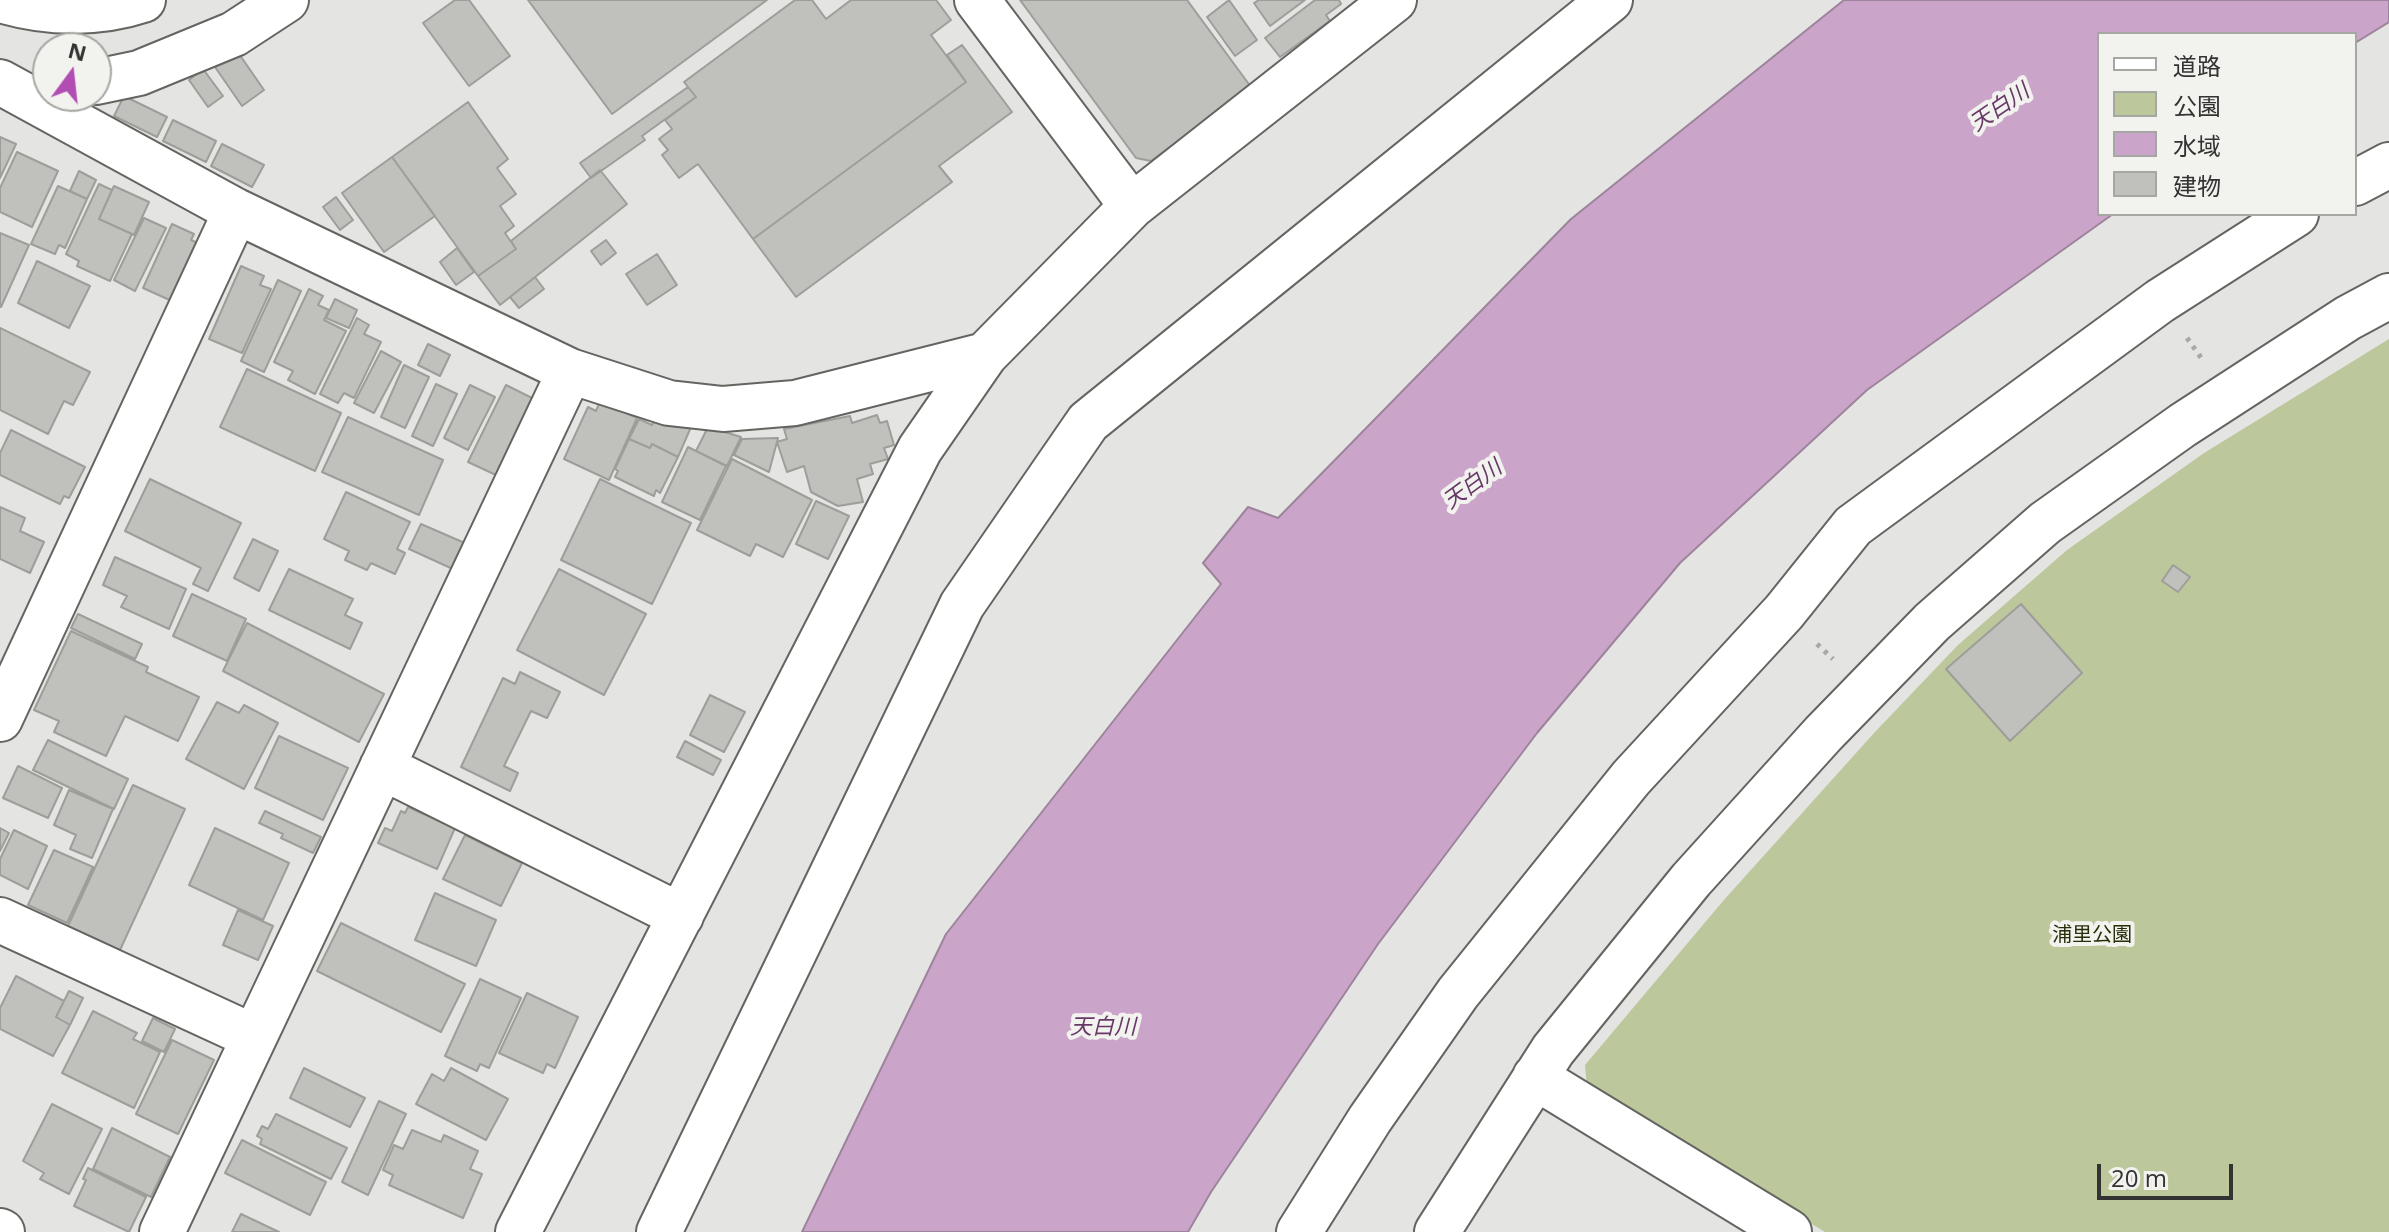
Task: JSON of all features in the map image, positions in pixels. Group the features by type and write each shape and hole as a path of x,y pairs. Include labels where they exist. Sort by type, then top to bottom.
{"street":[{"path":"1,0 71,12 128,5 143,0"},
{"path":"112,79 139,73 234,34 286,0"},
{"path":"977,0 1132,206"},
{"path":"659,1232 962,605 1088,422 1610,0"},
{"path":"518,1232 920,449 985,355 1132,206 1380,4"},
{"path":"25,90 236,211 570,371 669,403 723,409 795,403 985,355"},
{"path":"2357,182 2389,165"},
{"path":"0,719 236,211"},
{"path":"1299,1232 1370,1119 1458,993 1631,778 1784,612 1853,526 2160,301 2293,216"},
{"path":"1437,1232 1553,1050 1691,880 1848,707 1932,622 2057,514 2183,425 2348,318 2389,296"},
{"path":"162,1232 570,371"},
{"path":"382,767 681,916"},
{"path":"0,920 254,1037"},
{"path":"1535,1077 1789,1232"}],"path":[{"path":"2160,301 2207,365"}],"green space":[{"name":"浦里公園","path":"2389,339 2389,1232 1825,1232 1587,1087 1585,1065 1723,901 1958,645 2067,550 2204,453"}],"water":[{"name":"天白川","path":"1844,0 2389,0 2389,22 2357,42 2357,32 2097,32 2097,216 2110,216 1867,390 1680,563 1537,733 1378,944 1211,1192 1188,1232 802,1232 946,934 1221,584 1203,563 1248,507 1278,518 1571,219"}],"building":[{"path":"455,0 469,0 510,56 469,86 423,23"},
{"path":"528,0 767,0 612,114"},
{"path":"795,0 812,0 826,19 851,0 936,0 951,20 931,35 966,82 753,239 698,164 679,178 662,155 668,150 659,139 672,129 665,120 696,97 684,82"},
{"path":"1020,0 1187,0 1251,87 1151,161 1136,158"},
{"path":"1229,0 1257,40 1235,56 1207,17"},
{"path":"1259,0 1305,0 1270,26 1254,3"},
{"path":"1315,0 1339,0 1341,4 1326,15 1330,21 1280,57 1265,38"},
{"path":"962,45 1012,112 939,166 952,182 796,297 753,239 966,82 947,55"},
{"path":"237,51 264,90 242,106 215,67"},
{"path":"203,69 223,96 208,107 189,80"},
{"path":"688,87 696,97 642,136 645,140 591,178 580,163"},
{"path":"124,96 167,117 157,137 114,116"},
{"path":"468,102 508,159 497,168 516,194 500,206 514,226 505,233 516,249 478,276 392,157"},
{"path":"173,120 216,141 206,162 163,141"},
{"path":"0,137 16,144 0,178"},
{"path":"222,144 264,165 252,187 211,166"},
{"path":"17,152 58,171 32,227 0,212 0,188"},
{"path":"392,157 435,216 384,252 342,193"},
{"path":"600,170 627,204 500,305 478,276 516,249 511,241"},
{"path":"79,171 96,180 87,199 70,191"},
{"path":"99,184 112,190 99,219 132,234 110,281 77,266 79,261 66,254"},
{"path":"58,186 87,199 65,248 59,245 55,254 31,244"},
{"path":"114,186 149,202 134,235 99,219"},
{"path":"336,197 353,220 340,230 323,207"},
{"path":"144,218 166,228 135,291 114,280"},
{"path":"172,224 194,234 191,240 200,244 174,302 143,288"},
{"path":"0,233 29,245 1,307 0,306"},
{"path":"606,240 616,253 601,265 591,251"},
{"path":"457,248 474,272 456,285 440,262"},
{"path":"657,254 677,285 647,305 626,274"},
{"path":"37,261 90,286 69,328 18,303"},
{"path":"241,266 264,276 260,285 271,289 242,353 209,339"},
{"path":"535,277 544,289 519,308 510,297"},
{"path":"278,280 301,291 264,372 241,361"},
{"path":"309,289 323,296 318,305 329,310 324,320 346,331 315,394 288,380 293,371 274,362"},
{"path":"335,299 357,310 349,328 326,318"},
{"path":"357,318 369,325 364,334 381,342 354,398 344,393 338,403 320,394"},
{"path":"0,328 90,372 73,405 64,401 48,434 0,410"},
{"path":"428,344 450,355 440,376 418,365"},
{"path":"381,351 401,362 374,413 354,403"},
{"path":"404,365 429,377 405,428 381,417"},
{"path":"247,369 341,413 315,471 220,427"},
{"path":"436,384 457,394 433,446 412,436"},
{"path":"470,385 495,397 468,450 444,438"},
{"path":"506,385 532,398 496,475 468,462"},
{"path":"600,401 637,418 609,480 564,459 588,407 596,411"},
{"path":"877,415 880,423 887,421 894,445 884,448 888,459 870,464 873,474 857,479 863,502 838,506 811,492 804,466 787,472 777,442 787,439 784,429 850,416 852,423"},
{"path":"348,417 443,460 419,515 322,472"},
{"path":"655,418 691,427 678,457 652,444 650,448 629,439 639,419 652,425"},
{"path":"708,427 741,437 727,466 696,451"},
{"path":"11,430 85,467 69,498 64,496 60,504 0,475 0,453"},
{"path":"778,438 769,472 734,455 742,439"},
{"path":"629,439 650,448 652,444 678,457 660,493 656,490 654,496 615,477 618,471 615,469"},
{"path":"688,447 726,466 700,520 662,502"},
{"path":"732,459 812,500 783,557 756,544 750,556 697,530"},
{"path":"150,479 241,523 208,591 193,584 201,568 125,531"},
{"path":"600,479 691,523 652,604 561,560"},
{"path":"346,492 410,522 397,549 405,553 395,574 371,563 367,570 345,560 349,551 324,539"},
{"path":"816,501 849,516 828,559 796,544"},
{"path":"0,507 25,518 20,531 44,542 30,573 0,559"},
{"path":"421,524 467,544 455,570 409,549"},
{"path":"253,539 278,551 259,591 234,578"},
{"path":"115,557 186,589 169,629 121,607 127,596 103,585"},
{"path":"2173,565 2190,577 2178,592 2162,581"},
{"path":"289,569 353,599 345,615 362,623 350,649 269,610"},
{"path":"559,569 646,614 604,695 517,650"},
{"path":"192,594 246,619 227,661 173,636"},
{"path":"2021,604 2082,673 2010,741 1946,669"},
{"path":"78,614 142,644 135,659 71,628"},
{"path":"247,623 384,694 359,742 223,671"},
{"path":"71,631 148,667 146,672 199,697 178,741 125,716 106,756 54,732 59,721 34,710"},
{"path":"520,672 560,692 547,718 531,711 504,766 518,773 510,791 461,767 503,678 515,684"},
{"path":"710,695 745,712 724,752 690,735"},
{"path":"217,702 239,713 244,705 278,723 244,789 186,759"},
{"path":"279,736 348,768 323,820 255,788"},
{"path":"48,740 128,779 114,809 33,770"},
{"path":"685,741 721,760 713,775 677,757"},
{"path":"18,766 62,788 48,818 3,798"},
{"path":"133,785 185,809 120,950 68,926"},
{"path":"69,790 113,809 92,858 70,849 76,835 54,825"},
{"path":"408,807 455,828 437,869 378,843 385,828 392,831 401,811 405,813"},
{"path":"265,811 321,837 313,853 281,838 283,834 259,823"},
{"path":"0,828 9,833 0,851"},
{"path":"215,828 289,863 263,920 189,885"},
{"path":"14,830 47,846 28,889 0,875 0,859"},
{"path":"465,835 522,863 501,906 443,879"},
{"path":"54,850 93,867 67,923 28,905"},
{"path":"435,893 496,920 476,966 415,940"},
{"path":"238,910 273,926 258,960 223,945"},
{"path":"341,923 465,984 441,1032 317,971"},
{"path":"16,976 64,1001 56,1017 70,1025 53,1056 0,1029 0,1008"},
{"path":"480,979 521,998 489,1068 480,1064 477,1071 445,1056"},
{"path":"69,991 83,998 70,1025 56,1017"},
{"path":"527,993 578,1017 555,1068 547,1064 543,1073 499,1053"},
{"path":"93,1011 137,1033 133,1039 160,1052 134,1108 62,1073"},
{"path":"153,1018 175,1029 164,1052 142,1041"},
{"path":"172,1040 214,1060 178,1134 136,1114"},
{"path":"304,1068 365,1098 350,1127 290,1098"},
{"path":"451,1068 508,1099 486,1140 416,1104 432,1074 444,1081"},
{"path":"379,1101 406,1114 368,1195 342,1182"},
{"path":"52,1104 102,1129 69,1194 40,1179 44,1173 23,1161"},
{"path":"276,1114 347,1148 331,1179 260,1144 262,1139 257,1136 262,1126 268,1129"},
{"path":"112,1128 170,1157 151,1197 93,1169"},
{"path":"412,1130 441,1142 444,1135 478,1151 470,1169 482,1174 463,1218 389,1185 393,1175 383,1170 394,1145 403,1149"},
{"path":"242,1140 326,1182 310,1215 225,1173"},
{"path":"88,1168 146,1197 129,1232 74,1206"},
{"path":"241,1214 279,1232 232,1232"}]}
